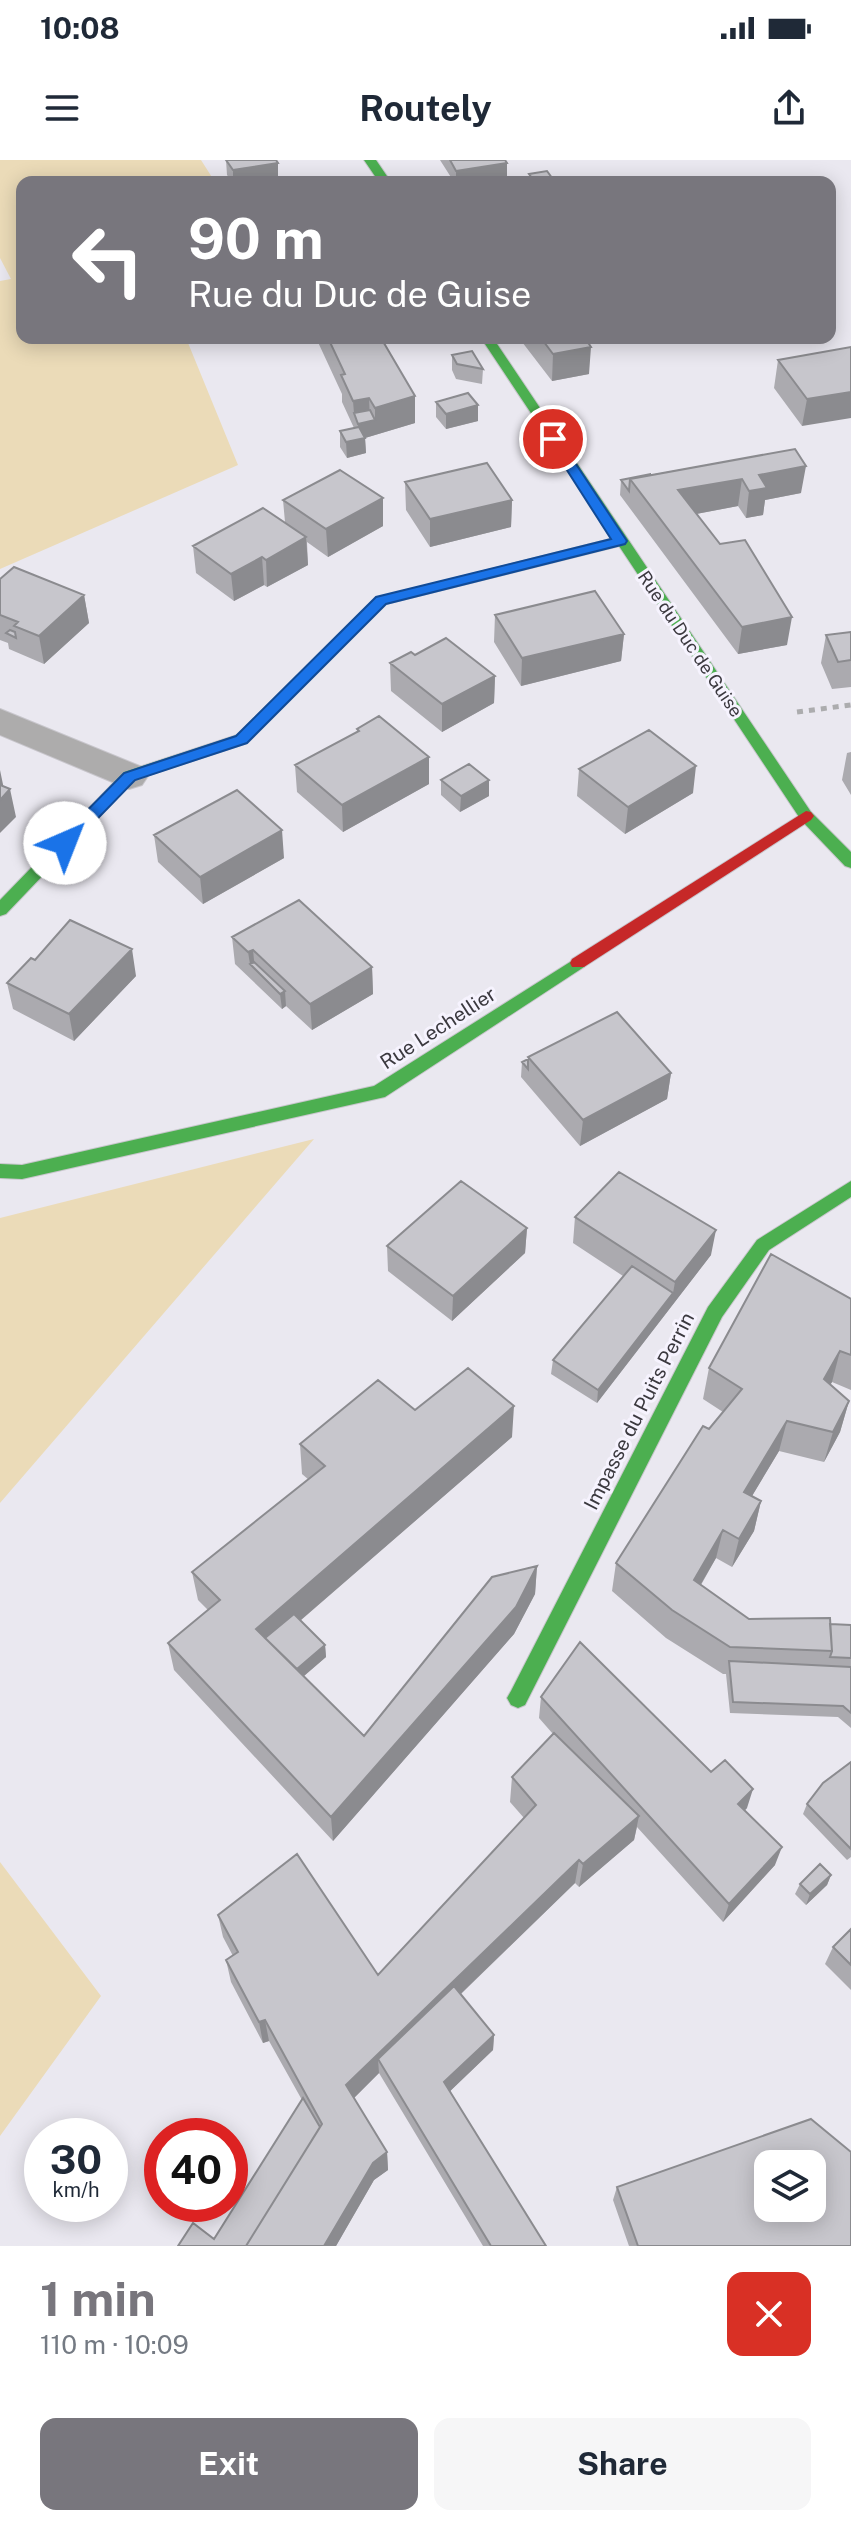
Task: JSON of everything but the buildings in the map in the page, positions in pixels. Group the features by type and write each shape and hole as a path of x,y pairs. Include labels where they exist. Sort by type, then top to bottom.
{"street":[{"name":"Rue du Duc de Guise","path":"491,344 806,816 851,862"},
{"path":"0,910 129,776 242,739 381,601 620,541"},
{"path":"0,721 129,776"},
{"name":"Rue Lechellier","path":"0,1171 22,1172 379,1092 806,816"},
{"name":"Impasse du Puits Perrin","path":"518,1698 715,1312 763,1245 851,1188"}],"shaded area":[{"path":"0,160 201,160 211,176 16,176 16,344 188,344 238,465 0,569 0,281 11,279 0,258"},
{"path":"314,1139 0,1503 0,1218"},
{"path":"0,1862 101,1996 0,2136"}],"traffic: fast":[{"path":"370,160 381,176"},
{"path":"491,344 806,816 851,862"},
{"path":"0,910 129,776 242,739 381,601 620,541"},
{"path":"0,1171 22,1172 379,1092 578,963"},
{"path":"518,1698 715,1312 763,1245 851,1188"}],"traffic: jam":[{"path":"578,963 806,816"}],"route":[{"path":"65,843 129,776 242,739 381,601 620,541 553,439"}]}
